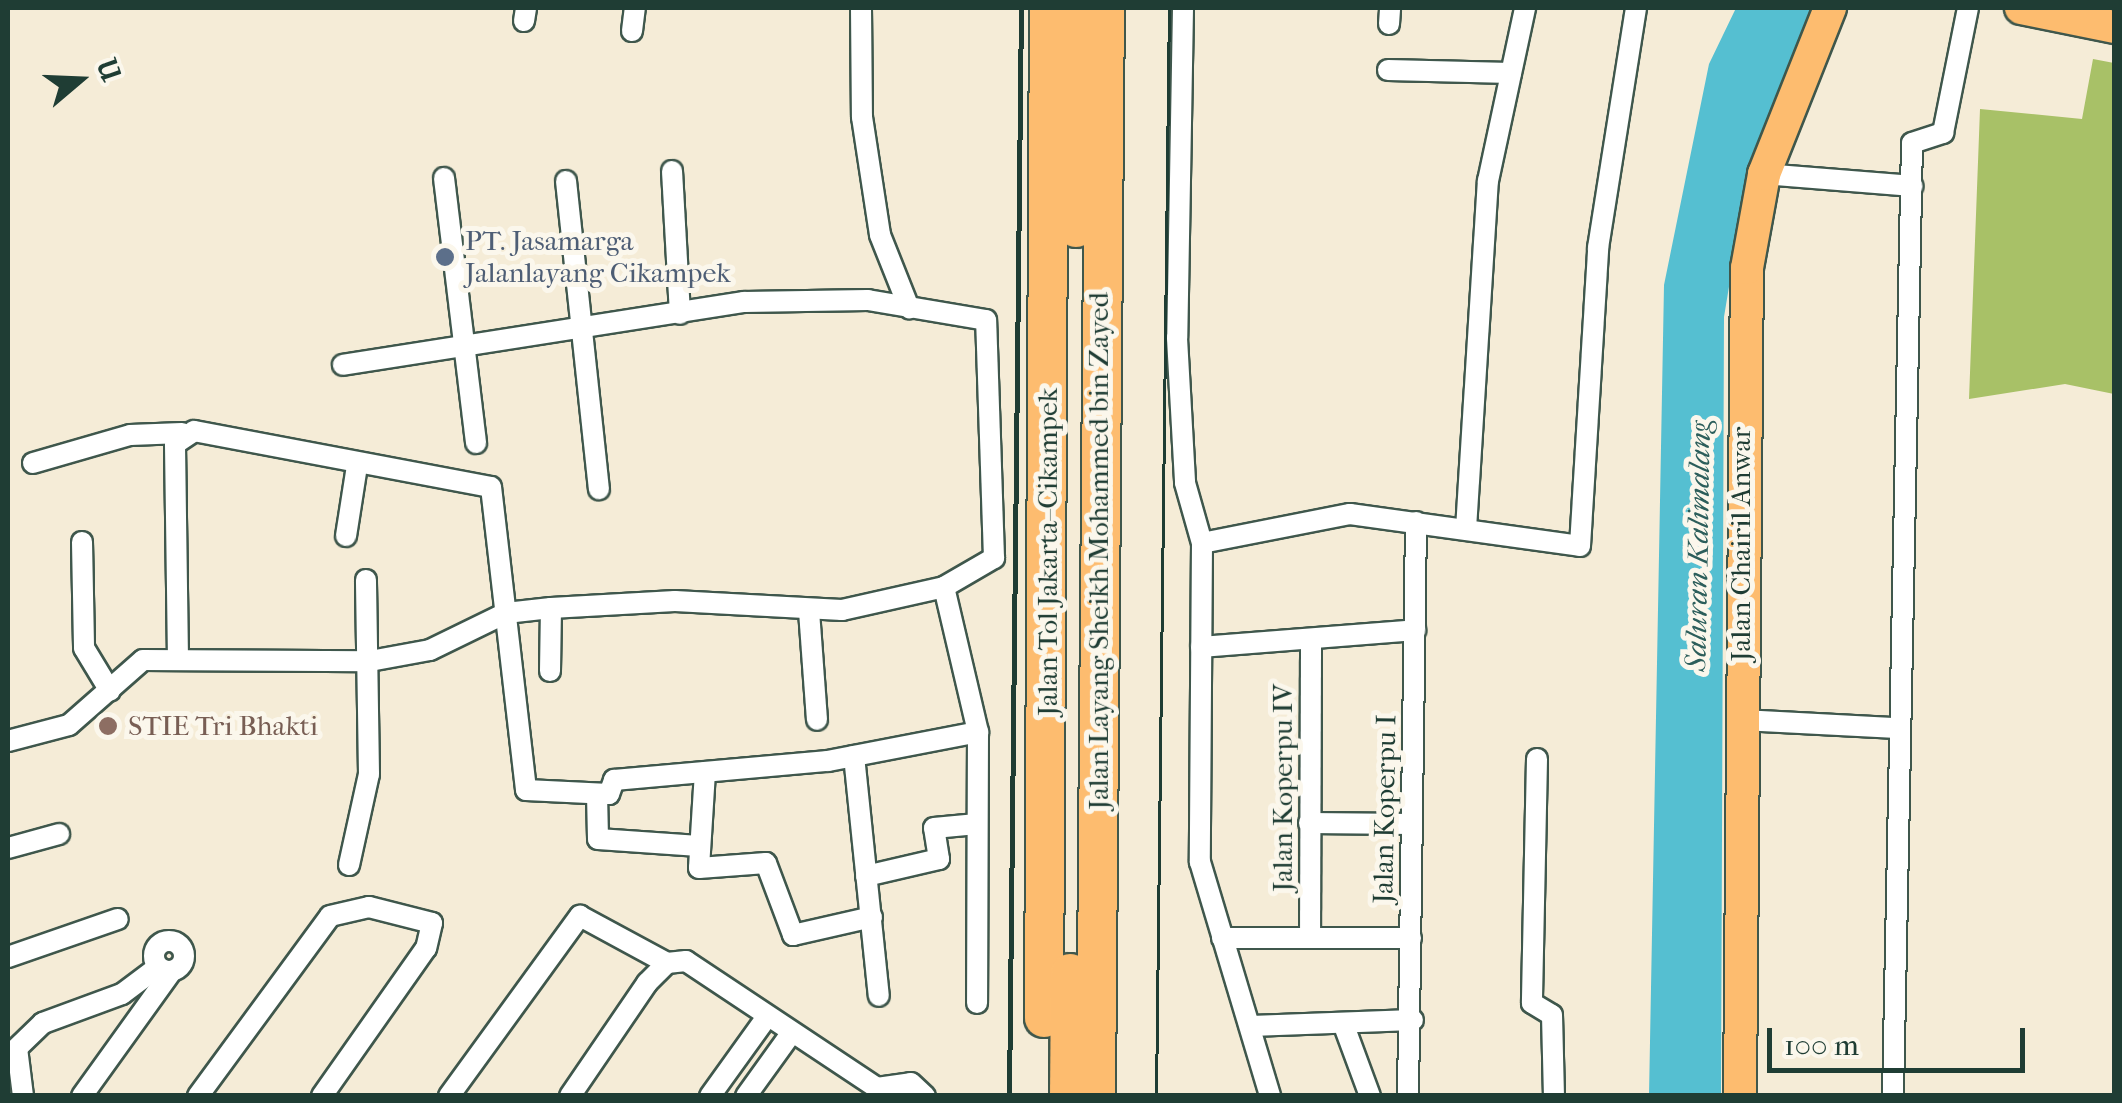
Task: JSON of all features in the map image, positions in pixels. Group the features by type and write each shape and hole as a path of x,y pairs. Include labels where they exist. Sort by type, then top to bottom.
{"highway":[{"name":"Jalan Tol Jakarta–Cikampek","path":"1044,1096 1049,8"},
{"name":"Jalan Layang Sheikh Mohammed bin Zayed","path":"1069,1096 1078,8"},
{"name":"Jalan Layang Sheikh Mohammed bin Zayed","path":"1096,1096 1105,8"},
{"path":"1119,1096 1127,8"}],"main road":[{"name":"Jalan Chairil Anwar","path":"1740,1096 1739,368 1764,174 1830,8"},
{"path":"2021,8 2114,28"}],"street":[{"path":"632,31 636,8"},
{"path":"861,8 862,117 880,235 909,308"},
{"path":"1184,8 1177,338 1186,494 1202,543 1200,862 1270,1096"},
{"path":"1466,529 1488,181 1525,8"},
{"path":"1202,543 1329,514 1416,522 1575,548 1585,536 1596,276 1636,8"},
{"path":"1894,1096 1897,728 1914,138 1943,133 1968,8"},
{"path":"1388,70 1511,73"},
{"path":"672,171 680,314"},
{"path":"1764,174 1912,186"},
{"path":"444,178 476,443"},
{"path":"566,181 598,490"},
{"path":"8,741 69,724 110,691 119,672 143,660 370,661 430,650 506,613 551,608 675,601 809,611 944,586 994,558 992,325 909,308 818,300 581,327 342,365"},
{"path":"33,463 130,435 182,433 491,487 526,790 609,794 614,780 854,756 978,732"},
{"path":"178,660 182,433"},
{"path":"346,536 357,466"},
{"name":"Jalan Koperpu I","path":"1408,1096 1413,1020 1416,522"},
{"path":"82,542 84,648 110,691"},
{"path":"349,865 369,774 366,580"},
{"path":"944,586 978,732 977,1003"},
{"path":"550,672 551,608"},
{"path":"809,611 817,720"},
{"path":"1201,647 1414,630"},
{"name":"Jalan Koperpu IV","path":"1310,936 1311,639"},
{"path":"1742,720 1897,728"},
{"path":"854,756 879,996"},
{"path":"1537,759 1532,1002 1552,1015 1554,1096"},
{"path":"704,772 699,868 766,862 793,935 872,917"},
{"path":"597,794 598,839 699,846"},
{"path":"1309,822 1412,824"},
{"path":"866,876 939,859 934,828 977,824"},
{"path":"8,848 59,834"},
{"path":"198,1096 330,916 369,907 432,923 426,948 322,1096"},
{"path":"449,1096 580,916 667,963 702,964 766,1018 874,1092 911,1083 925,1096"},
{"path":"8,957 118,919"},
{"path":"1222,938 1411,938"},
{"path":"570,1096 667,963"},
{"path":"23,1096 18,1048 44,1023 122,994 164,969 82,1096"},
{"path":"710,1096 766,1018"},
{"path":"1251,1026 1413,1020"},
{"path":"1343,1023 1370,1096"},
{"path":"746,1096 790,1035"}],"green space":[{"path":"2093,59 2114,63 2114,394 2065,384 1969,399 1980,109 2082,119"}],"water":[{"name":"Saluran Kalimalang","path":"1736,8 1813,8 1750,160 1724,317 1721,1095 1649,1096 1664,285 1709,64"}],"tram line":[{"path":"1156,1096 1169,8"}],"railway":[{"path":"1009,1096 1021,8"}],"place":[{"name":"PT. Jasamarga Jalanlayang Cikampek","path":"445,257"},
{"name":"STIE Tri Bhakti","path":"108,726"}]}
